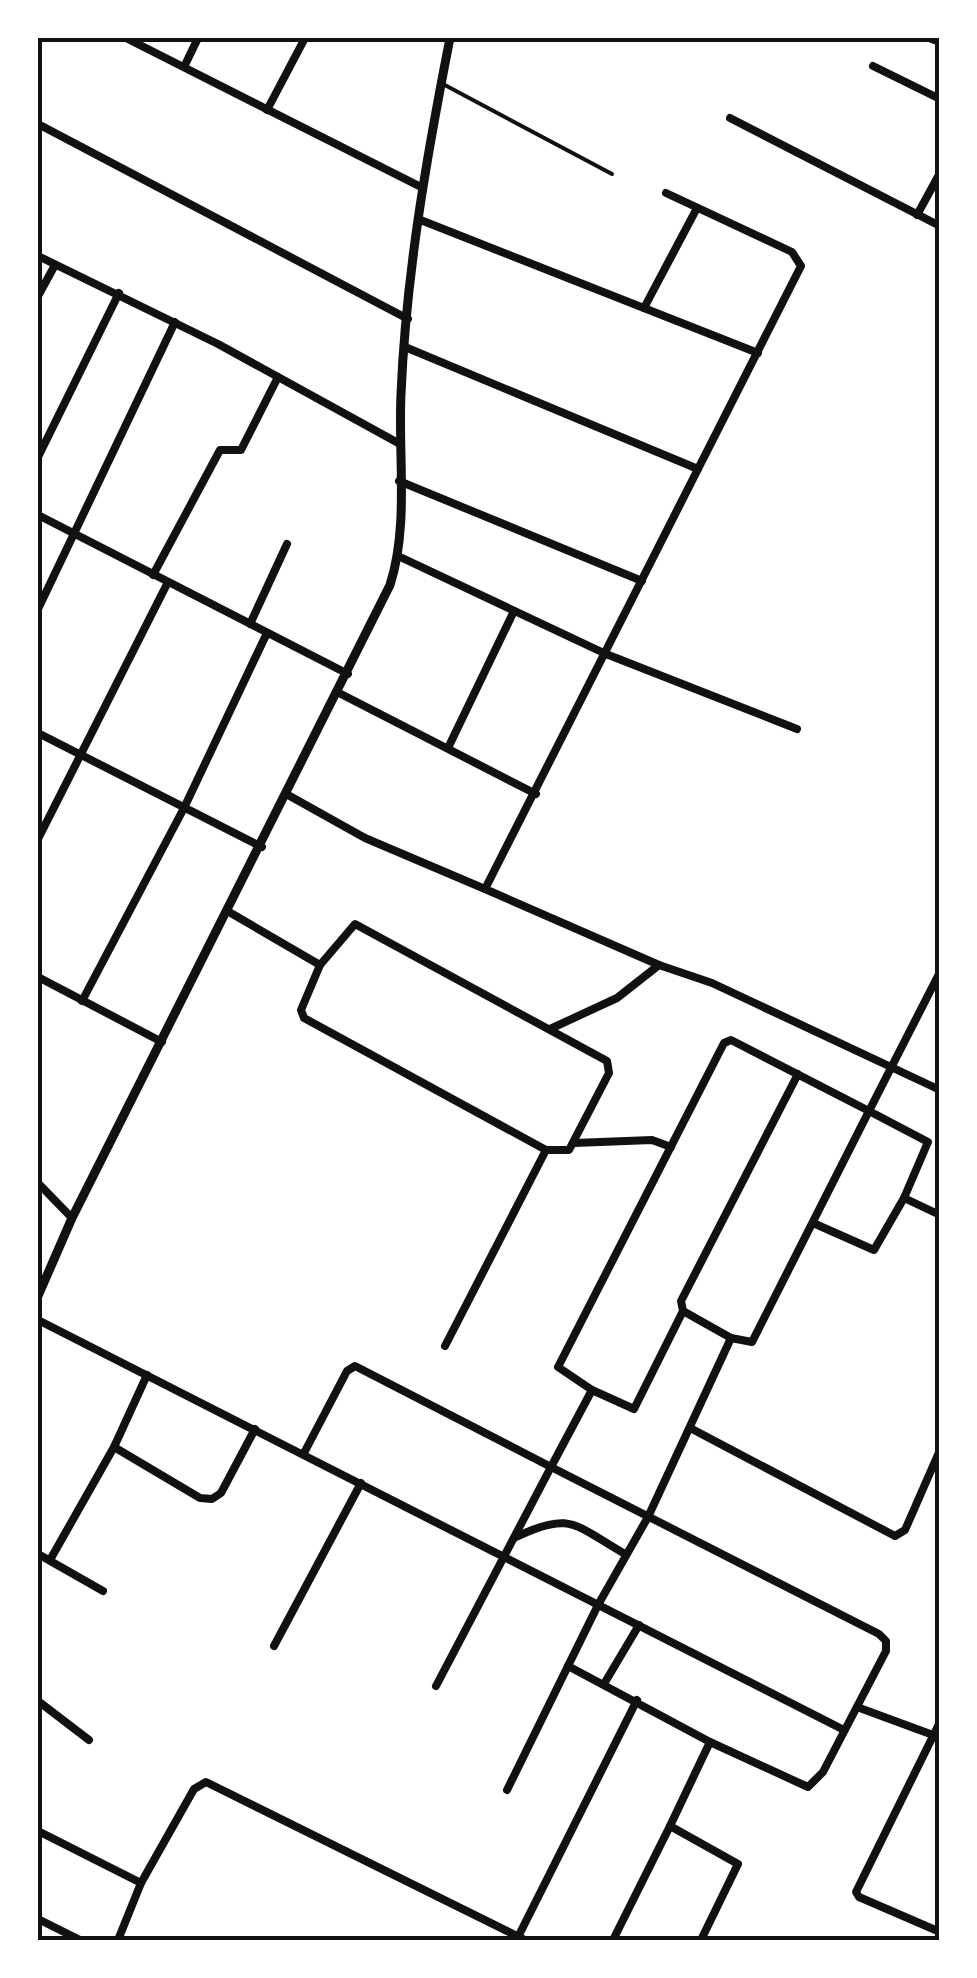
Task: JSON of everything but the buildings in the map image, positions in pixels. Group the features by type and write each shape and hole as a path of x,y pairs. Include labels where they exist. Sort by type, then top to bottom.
{"street":[{"path":"126,38 421,187"},
{"path":"184,67 198,38"},
{"path":"267,110 305,38"},
{"path":"38,1296 72,1218 262,847 390,585 398,556 405,348 421,187 450,38"},
{"path":"929,38 940,42"},
{"path":"872,66 940,99"},
{"path":"730,118 940,226"},
{"path":"38,124 408,318"},
{"path":"917,215 940,173"},
{"path":"485,889 794,282 799,258 666,193"},
{"path":"644,308 697,208"},
{"path":"418,219 758,353"},
{"path":"38,256 175,322 400,444"},
{"path":"38,296 55,265"},
{"path":"38,457 119,293"},
{"path":"38,609 175,322"},
{"path":"405,348 698,469"},
{"path":"154,575 220,450 241,450 278,377"},
{"path":"399,481 642,581"},
{"path":"38,515 348,674"},
{"path":"250,624 287,544"},
{"path":"398,556 606,654 797,729"},
{"path":"38,840 168,582"},
{"path":"448,748 514,610"},
{"path":"82,1001 184,808 267,634"},
{"path":"338,693 536,794"},
{"path":"38,733 262,847"},
{"path":"288,795 366,838 659,964 712,982 940,1090"},
{"path":"229,912 320,965"},
{"path":"355,924 550,1028 609,1064 609,1073 567,1152 546,1150 304,1018 302,1010 320,965 355,924"},
{"path":"550,1028 617,998 659,964"},
{"path":"684,1311 731,1338 746,1343 753,1340 940,972"},
{"path":"38,977 163,1043"},
{"path":"798,1074 682,1301 684,1311 634,1408 592,1390 560,1370 560,1359 727,1040 798,1074 928,1142 904,1198 874,1250 813,1223"},
{"path":"574,1143 645,1140 670,1147"},
{"path":"445,1346 546,1150"},
{"path":"38,1183 72,1218"},
{"path":"904,1198 940,1215"},
{"path":"38,1320 844,1730"},
{"path":"507,1790 598,1604 648,1517 731,1338"},
{"path":"304,1453 347,1371 355,1366 884,1638 886,1650 822,1772 808,1788 710,1742 568,1666"},
{"path":"50,1560 114,1448 147,1375"},
{"path":"436,1686 592,1390"},
{"path":"692,1428 894,1536 906,1530 940,1450"},
{"path":"114,1448 200,1498 212,1499 221,1493 255,1429"},
{"path":"274,1646 361,1483"},
{"path":"514,1538 546,1522 563,1521 625,1554"},
{"path":"38,1554 104,1590"},
{"path":"604,1684 639,1626"},
{"path":"118,1940 141,1883 194,1789 206,1782 522,1939 636,1700"},
{"path":"38,1701 88,1740"},
{"path":"856,1707 933,1735"},
{"path":"940,1722 856,1892 859,1897 940,1932"},
{"path":"613,1940 710,1742"},
{"path":"670,1826 719,1850 738,1866 701,1940"},
{"path":"38,1831 141,1883"},
{"path":"38,1919 80,1940"}],"lane":[{"path":"441,83 612,174"}]}
